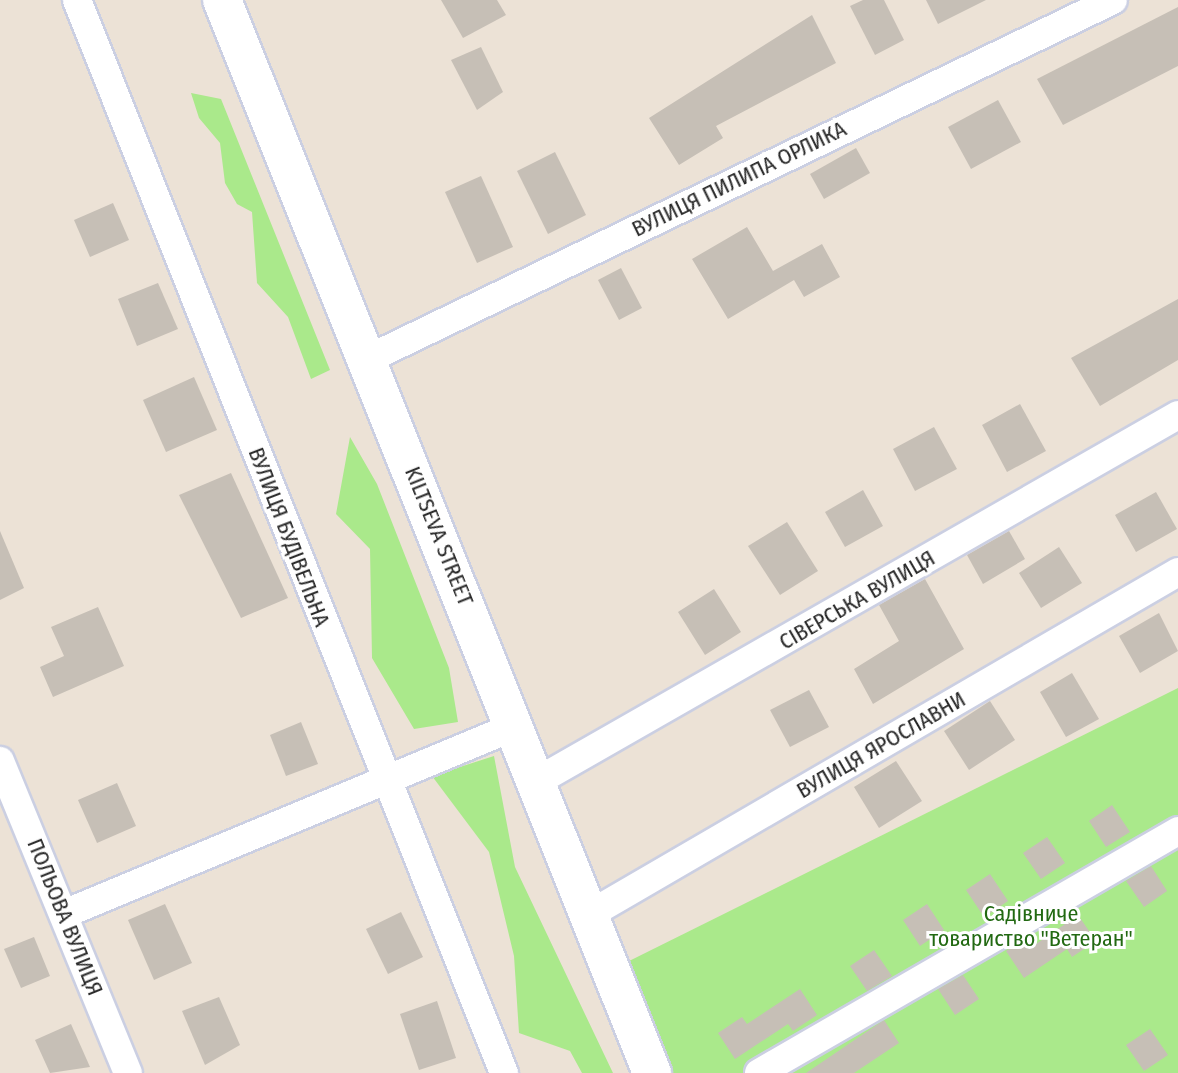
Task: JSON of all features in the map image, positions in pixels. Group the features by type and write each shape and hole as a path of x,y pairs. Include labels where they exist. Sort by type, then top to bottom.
{"main road":[{"name":"KILTSEVA STREET","path":"222,0 514,727 585,917 652,1073"}],"street":[{"name":"ВУЛИЦЯ БУДІВЕЛЬНА","path":"77,0 385,781 504,1073"},
{"name":"ВУЛИЦЯ ПИЛИПА ОРЛИКА","path":"366,360 1113,0"},
{"name":"СІВЕРСЬКА ВУЛИЦЯ","path":"534,783 1178,415"},
{"name":"ВУЛИЦЯ ЯРОСЛАВНИ","path":"585,917 1178,572"},
{"path":"64,914 514,727"},
{"name":"ПОЛЬОВА ВУЛИЦЯ","path":"0,761 128,1073"},
{"path":"759,1073 1178,831"}],"green space":[{"path":"191,93 221,99 330,370 311,379 288,317 257,283 252,212 237,204 225,183 220,143 199,118"},
{"path":"350,437 377,484 449,668 458,722 414,729 372,658 370,549 336,514"},
{"name":"Садівниче товариство \"Ветеран\"","path":"1178,688 1178,1073 662,1073 611,970"},
{"path":"494,756 515,867 613,1073 582,1073 570,1051 519,1033 514,956 489,852 432,776"}],"building":[{"path":"441,0 497,0 506,15 463,38"},
{"path":"863,0 884,0 904,40 875,55 850,6"},
{"path":"926,0 986,0 938,24"},
{"path":"1178,7 1178,66 1063,125 1037,79"},
{"path":"812,15 836,63 716,126 723,138 679,165 649,118"},
{"path":"481,47 503,92 477,110 451,60"},
{"path":"998,100 1021,142 971,169 948,127"},
{"path":"856,148 870,173 824,199 810,174"},
{"path":"555,152 586,215 548,234 517,171"},
{"path":"481,176 513,247 477,263 445,192"},
{"path":"113,203 129,240 90,257 74,220"},
{"path":"747,227 773,271 822,244 840,277 804,297 794,280 728,319 692,259"},
{"path":"621,268 642,308 619,320 598,280"},
{"path":"158,283 178,329 137,346 118,299"},
{"path":"1178,299 1178,360 1100,406 1071,358"},
{"path":"194,377 217,430 166,452 143,400"},
{"path":"1020,404 1046,451 1007,472 982,425"},
{"path":"934,427 957,469 915,491 893,449"},
{"path":"231,473 288,598 241,618 179,495"},
{"path":"863,490 883,526 845,547 825,512"},
{"path":"1156,492 1177,529 1136,552 1115,515"},
{"path":"787,522 818,571 780,595 748,546"},
{"path":"0,531 24,588 0,600"},
{"path":"1009,531 1025,559 983,584 967,555"},
{"path":"1059,547 1082,583 1041,608 1019,573"},
{"path":"925,579 964,649 873,704 854,669 899,641 879,605"},
{"path":"714,589 741,632 705,655 678,612"},
{"path":"98,607 124,666 53,697 40,667 64,656 51,627"},
{"path":"1159,613 1178,651 1140,673 1119,636"},
{"path":"1072,673 1099,719 1066,737 1040,692"},
{"path":"809,690 829,727 790,747 770,710"},
{"path":"990,701 1015,740 969,770 944,731"},
{"path":"301,722 318,764 286,776 270,735"},
{"path":"896,761 922,801 879,828 854,787"},
{"path":"117,783 136,826 97,843 78,800"},
{"path":"1112,805 1130,832 1106,847 1089,821"},
{"path":"1047,837 1065,863 1041,879 1023,853"},
{"path":"1151,866 1167,891 1144,907 1126,881"},
{"path":"990,874 1008,901 984,917 966,890"},
{"path":"165,904 192,963 154,980 128,920"},
{"path":"927,904 944,930 920,946 903,920"},
{"path":"401,912 423,957 388,974 366,929"},
{"path":"1078,915 1096,941 1072,957 1067,949 1024,978 1006,951 1030,936 1036,944"},
{"path":"34,937 50,976 21,988 4,949"},
{"path":"874,950 892,976 867,991 850,966"},
{"path":"963,975 979,999 955,1015 938,989"},
{"path":"800,989 817,1015 793,1031 788,1024 735,1059 718,1033 742,1017 747,1024"},
{"path":"219,997 240,1045 205,1065 182,1011"},
{"path":"437,1001 456,1058 419,1070 400,1014"},
{"path":"884,1020 899,1043 854,1073 806,1073"},
{"path":"71,1024 90,1067 50,1073 35,1040"},
{"path":"1150,1029 1168,1055 1144,1071 1126,1045"}]}
